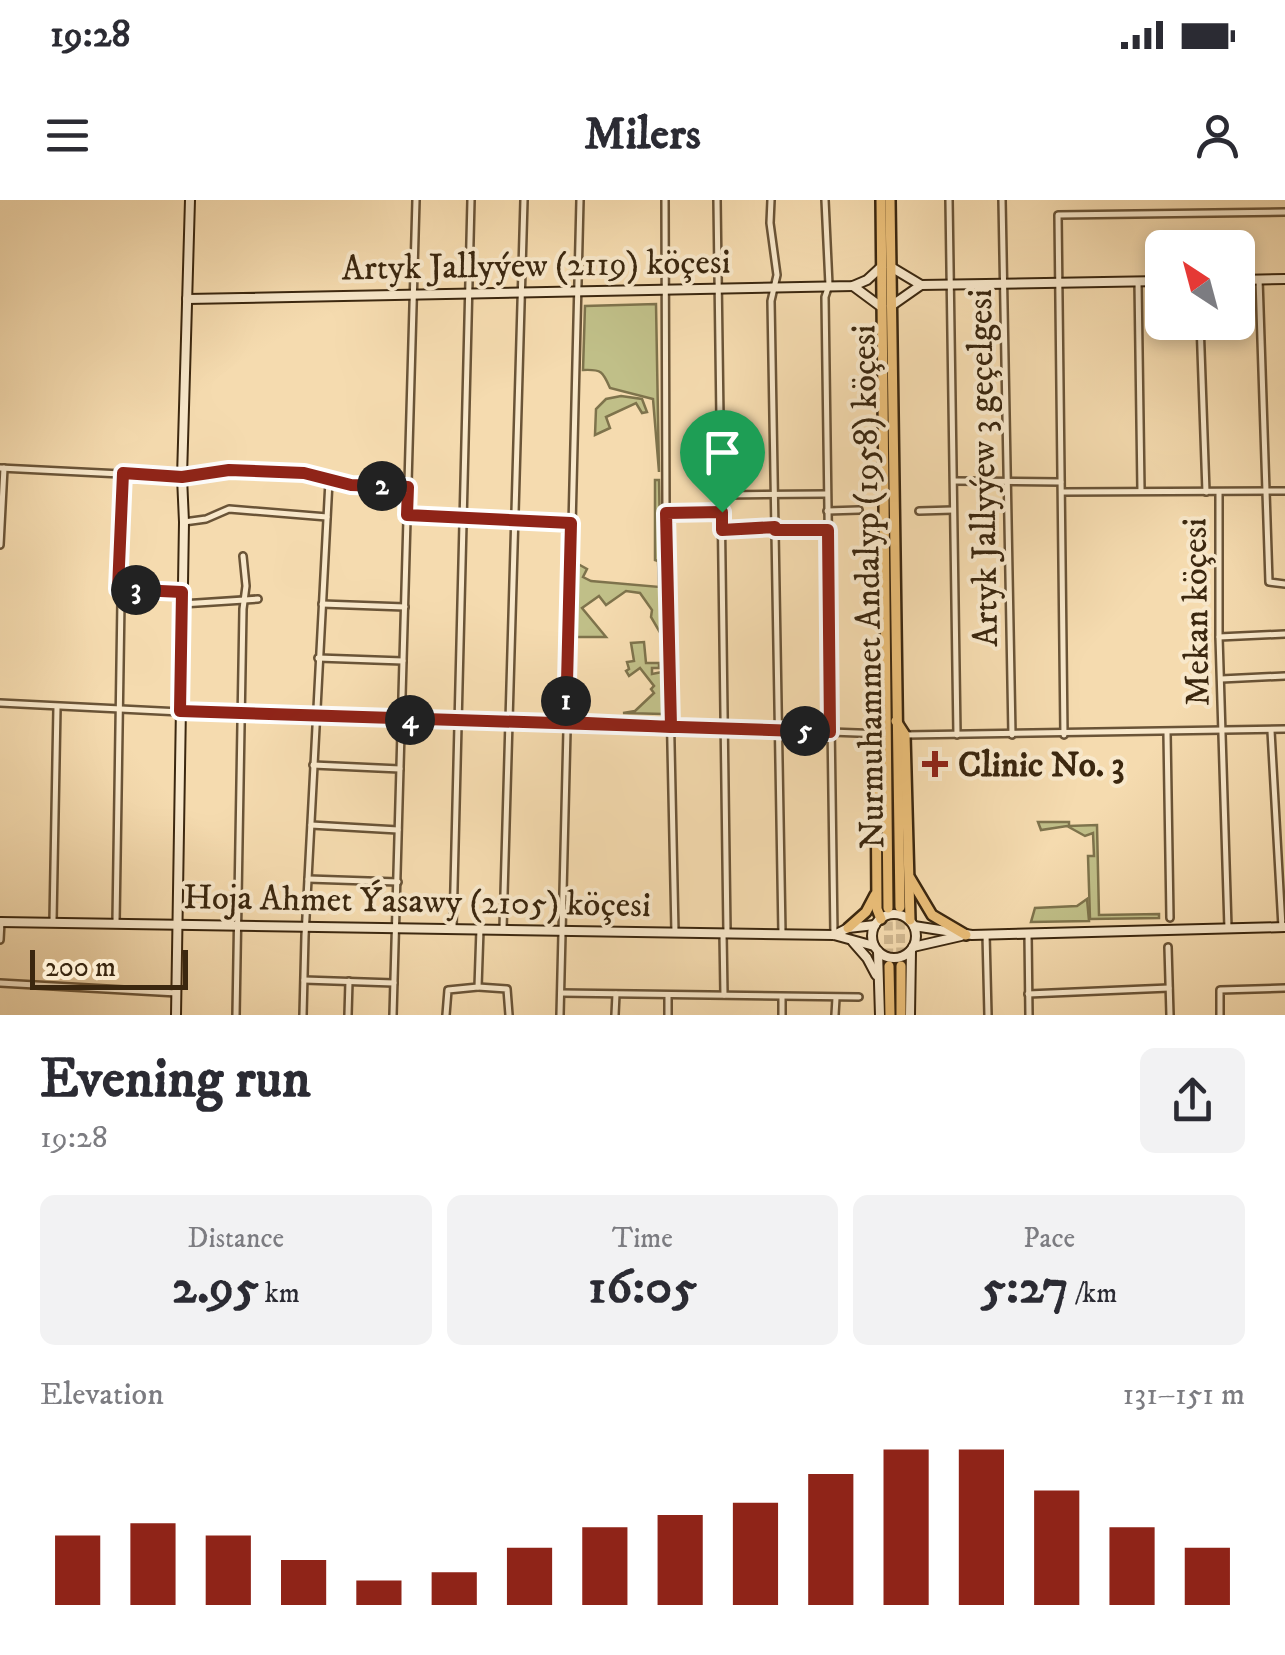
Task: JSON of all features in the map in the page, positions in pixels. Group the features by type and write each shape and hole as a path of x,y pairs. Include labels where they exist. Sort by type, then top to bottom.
{"main road":[{"name":"Nurmuhammet Andalyp (1958) köçesi","path":"881,200 886,306 890,720 896,751 900,907"},
{"name":"Nurmuhammet Andalyp (1958) köçesi","path":"885,268 890,200"},
{"name":"Nurmuhammet Andalyp (1958) köçesi","path":"888,908 882,734 890,720"},
{"path":"890,720 905,736 912,923"},
{"path":"878,922 876,767 882,734"},
{"path":"896,751 906,764"},
{"path":"897,776 906,764"},
{"path":"908,872 932,915 966,935"},
{"path":"848,928 866,912 877,887"},
{"path":"890,1015 900,966"},
{"path":"900,966 901,1015"}],"street":[{"path":"176,1015 182,477 190,200"},
{"path":"393,1015 416,200"},
{"path":"453,928 471,200"},
{"path":"503,928 524,200"},
{"path":"560,1015 580,200"},
{"path":"665,200 666,513 675,932"},
{"path":"717,200 725,728 724,996"},
{"path":"770,200 777,274 771,300 782,934"},
{"path":"825,200 834,935"},
{"path":"949,200 956,736"},
{"name":"Artyk Jallyýew 3 geçelgesi","path":"1002,200 1012,735"},
{"path":"1064,735 1058,215 1285,212"},
{"path":"853,286 885,268"},
{"name":"Nurmuhammet Andalyp (1958) köçesi","path":"885,268 921,285"},
{"path":"1255,279 1285,279"},
{"path":"1260,279 1269,582 1285,584"},
{"path":"1138,282 1141,491"},
{"path":"886,306 921,285 1145,282"},
{"name":"Artyk Jallyýew (2119) köçesi","path":"187,299 853,286"},
{"name":"Nurmuhammet Andalyp (1958) köçesi","path":"853,286 886,306"},
{"name":"Mekan köçesi","path":"1201,340 1206,492"},
{"path":"0,544 2,468 182,477 244,471 304,473 351,485 408,487"},
{"path":"116,922 118,589 123,473"},
{"path":"304,1015 329,481"},
{"path":"952,481 1061,482"},
{"path":"1062,492 1285,492"},
{"name":"Mekan köçesi","path":"1218,492 1228,928"},
{"path":"721,495 827,494"},
{"path":"184,522 206,519 229,509 326,518"},
{"path":"827,511 859,510"},
{"path":"919,511 953,510"},
{"path":"666,513 722,512"},
{"path":"407,515 571,523"},
{"path":"722,530 828,530"},
{"path":"236,1015 243,556"},
{"path":"118,589 182,592"},
{"path":"182,604 258,599"},
{"path":"322,604 405,607"},
{"path":"1219,637 1285,634"},
{"path":"318,658 403,661"},
{"path":"1220,680 1285,676"},
{"path":"0,703 315,718 510,720 882,734"},
{"path":"53,921 57,707"},
{"path":"876,949 896,958 912,949 966,935 1284,927 1271,730"},
{"path":"905,736 1285,730"},
{"path":"1167,733 1170,918"},
{"path":"313,765 400,768"},
{"path":"311,825 399,830"},
{"path":"308,879 398,882"},
{"path":"880,1015 880,985 872,938 878,922 897,914 912,923 966,935"},
{"path":"0,940 1,922"},
{"name":"Hoja Ahmet Ýasawy (2105) köçesi","path":"1,922 834,935 876,949"},
{"name":"Hoja Ahmet Ýasawy (2105) köçesi","path":"834,935 878,922"},
{"path":"910,1015 900,966 912,949 916,934 912,923"},
{"path":"478,987 480,929"},
{"path":"986,934 988,1015"},
{"path":"1028,934 1028,1015"},
{"path":"853,942 867,958 880,985"},
{"path":"900,966 937,943"},
{"path":"1168,947 1170,1015"},
{"path":"304,980 394,983"},
{"path":"348,1015 349,982"},
{"path":"0,983 177,992"},
{"path":"446,1015 448,990 478,987 506,989 509,1015"},
{"path":"1028,994 1169,988"},
{"path":"1220,1015 1220,990 1285,988"},
{"path":"561,993 858,997"},
{"path":"615,1015 616,994"},
{"path":"668,995 668,1015"},
{"path":"782,997 782,1015"},
{"path":"835,1015 836,997"}],"shaded area":[{"path":"656,304 659,472 653,399 610,388 601,373 583,370 585,306"},
{"path":"606,399 642,399 647,412 642,413 636,403 606,417 610,428 595,435 596,409"},
{"path":"655,480 659,480 662,636 640,593 626,591 606,605 599,596 582,608 606,637 576,637 578,564 587,569 583,577 591,581 659,587"},
{"path":"644,642 646,663 659,663 659,668 652,668 652,674 662,672 663,714 623,713 635,711 654,693 654,686 640,668 629,676 626,671 627,662 634,661 631,643"},
{"path":"1038,822 1097,825 1099,915 1159,914 1159,918 1090,919 1088,856 1094,856 1093,833 1085,836 1067,826 1041,830"},
{"path":"1087,899 1089,921 1031,922 1035,908 1077,906"}],"tunnel":[{"path":"900,907 901,966"},
{"path":"888,908 889,966"}],"place":[{"name":"Clinic No. 3","path":"935,764"}],"route":[{"path":"229,470 314,474 351,485 408,487 407,515 571,523 566,722 671,727 666,513 722,512 722,530 828,530 830,732 242,715 180,711 182,592 118,589 123,473 182,477 229,470"}]}
